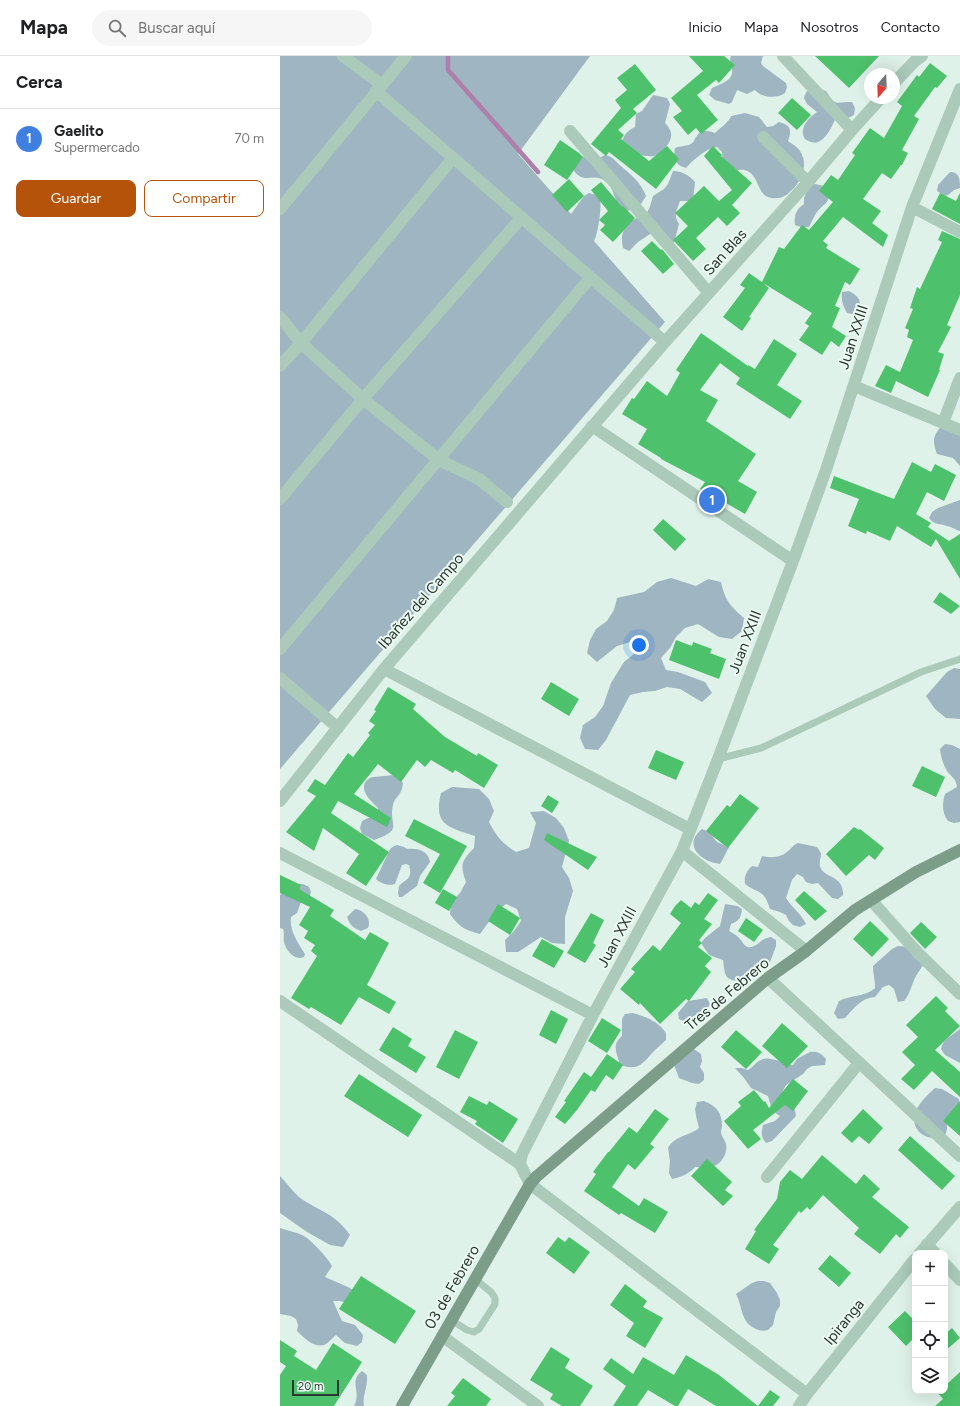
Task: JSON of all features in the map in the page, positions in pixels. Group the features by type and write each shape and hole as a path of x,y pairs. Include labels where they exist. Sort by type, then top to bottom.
{"street":[{"path":"343,56 453,158 665,342"},
{"path":"280,209 406,56"},
{"path":"783,56 852,130"},
{"path":"900,77 922,56"},
{"name":"Juan XXIII","path":"520,1164 522,1154 593,1014 682,851 793,561 826,470 912,207 960,90"},
{"name":"San Blas","path":"592,426 876,104"},
{"path":"570,131 709,293"},
{"path":"763,137 808,182"},
{"path":"280,366 301,343 453,158"},
{"path":"912,207 960,232"},
{"path":"280,499 364,399 521,218"},
{"path":"280,649 590,278"},
{"path":"280,317 301,343 364,399 439,460 479,479 507,502"},
{"path":"943,423 960,378"},
{"path":"854,386 960,430"},
{"path":"592,426 793,561"},
{"name":"Ibañez del Campo","path":"280,801 384,669 592,426"},
{"path":"384,669 690,829"},
{"path":"280,678 338,728"},
{"name":"Tres de Febrero","path":"530,1184 536,1177 768,978 806,951 855,910 916,872 960,850"},
{"path":"682,851 806,951"},
{"path":"280,853 593,1014"},
{"path":"871,900 918,953 960,994"},
{"path":"768,978 960,1156"},
{"path":"280,1001 520,1164 530,1184 807,1394"},
{"path":"767,1177 859,1063"},
{"name":"03 de Febrero","path":"402,1406 530,1184"},
{"path":"927,1250 960,1207"},
{"name":"Ipiranga","path":"799,1406 912,1263"},
{"path":"948,1267 960,1280"},
{"path":"442,1336 538,1406"}],"lane":[{"path":"718,759 761,748 920,672 960,659"},
{"path":"451,1320 467,1330 474,1332 479,1329 495,1304 495,1298 491,1292 475,1279"}],"shaded area":[{"path":"280,56 590,56 518,154 571,214 584,196 589,193 598,197 600,200 600,214 594,241 665,322 280,769"},
{"path":"731,56 763,56 761,63 763,66 786,83 787,87 785,93 770,97 762,95 755,90 747,94 737,90 732,102 729,104 715,100 709,95 712,88 726,82 731,76"},
{"path":"816,88 826,91 834,102 852,102 855,108 854,115 848,118 835,120 826,136 821,141 815,143 805,139 803,131 805,124 817,112 807,104 804,98 808,91"},
{"path":"653,95 667,98 670,104 665,123 670,130 671,135 669,143 662,151 654,156 646,156 621,147 625,135 635,127 636,114 642,111"},
{"path":"745,113 759,117 767,127 773,126 779,122 790,128 788,141 800,151 804,160 804,165 800,180 784,197 772,198 766,196 760,189 753,175 746,170 730,172 723,171 722,152 717,147 700,155 686,168 679,165 676,161 674,155 675,148 691,144 703,131 715,133 727,123 731,116"},
{"path":"605,155 614,159 641,186 646,196 639,207 627,211 622,209 608,183 597,178 582,177 574,171 575,162 578,158 582,156 593,161"},
{"path":"673,171 685,174 695,182 693,201 680,201 676,212 676,218 679,224 674,243 650,234 638,242 629,251 623,248 622,235 625,227 631,221 646,214 653,196 664,189 668,184"},
{"path":"950,172 958,175 960,188 945,196 937,191 938,185"},
{"path":"815,184 829,187 828,201 815,215 809,227 795,225 796,213 804,204 804,198 809,185"},
{"path":"849,291 859,299 860,302 859,312 853,314 847,313 842,300 842,292"},
{"path":"960,426 960,466 953,458 937,454 934,437 940,428"},
{"path":"960,500 960,531 949,526 935,523 929,518 932,512 938,508"},
{"path":"671,578 696,586 708,579 721,582 724,594 729,602 744,618 742,631 732,639 719,637 698,624 685,628 676,637 670,648 661,658 666,670 678,672 705,682 712,693 702,702 680,689 667,687 655,691 630,695 606,740 598,750 585,749 580,738 583,725 595,717 603,706 611,683 624,662 634,654 630,642 617,646 597,662 587,653 590,640 596,629 607,621 614,610 617,598 644,592 657,582"},
{"path":"954,668 960,669 960,719 946,718 935,709 926,696 947,672"},
{"path":"945,744 952,745 960,749 960,822 954,823 948,821 943,808 945,794 957,787 955,780 943,763 940,749"},
{"path":"394,775 403,783 401,791 393,805 392,830 384,836 374,840 362,834 360,828 362,821 375,817 378,808 367,796 364,785 366,781 372,777"},
{"path":"452,787 479,789 489,799 494,811 489,822 500,839 516,852 529,848 536,823 530,812 544,811 556,818 564,828 569,841 562,867 569,878 573,891 565,917 565,944 552,943 541,937 518,952 506,952 505,940 521,921 517,909 506,904 496,912 480,934 463,927 456,922 450,914 451,902 460,893 466,882 462,867 466,856 474,848 475,836 445,824 441,819 439,804 441,793"},
{"path":"702,829 709,832 717,842 729,847 720,864 706,860 696,852 694,841 696,835"},
{"path":"798,843 817,847 821,853 820,865 822,870 840,883 843,895 838,899 832,898 818,883 812,884 806,882 803,877 797,874 792,880 786,898 806,924 800,927 793,925 786,915 770,909 768,902 763,895 745,884 745,876 748,870 752,866 758,867 762,856 772,857 782,855"},
{"path":"397,845 407,849 415,849 424,852 429,858 430,862 420,876 417,886 402,897 399,897 399,886 410,876 409,865 402,865 395,884 385,884 376,879 390,849"},
{"path":"293,884 303,884 309,887 311,892 309,898 301,902 297,913 291,917 291,927 305,954 304,957 301,958 297,958 287,949 284,942 283,929 280,928 280,895"},
{"path":"725,904 737,906 742,909 739,919 731,924 729,931 737,936 747,947 754,946 771,937 776,940 776,946 769,965 763,967 756,966 746,977 736,981 726,976 723,960 709,955 701,943 720,926"},
{"path":"355,909 364,913 368,918 368,928 361,931 351,924 347,917"},
{"path":"898,946 912,947 925,961 904,1001 898,1002 894,989 889,985 883,987 875,997 866,999 858,1004 845,1018 838,1019 834,1013 839,1001 867,993 875,988 873,966 892,949"},
{"path":"707,998 710,1004 692,1022 685,1022 679,1019 678,1013 688,1001"},
{"path":"633,1013 647,1018 659,1025 666,1033 666,1040 643,1063 636,1067 626,1067 620,1065 616,1053 616,1046 622,1036 622,1019 625,1014"},
{"path":"960,1029 960,1063 945,1055 941,1049 944,1042"},
{"path":"691,1047 701,1054 702,1061 700,1067 704,1073 704,1080 699,1084 679,1078 674,1065"},
{"path":"810,1052 817,1052 822,1055 826,1059 825,1065 812,1066 786,1085 780,1096 795,1110 796,1116 772,1141 766,1143 762,1135 763,1125 775,1121 780,1116 773,1110 768,1096 751,1088 735,1068 748,1070 756,1063 764,1059 777,1060 793,1065 797,1059"},
{"path":"935,1088 942,1089 959,1099 960,1109 947,1121 945,1136 939,1138 927,1137 922,1134 915,1125 914,1119 918,1106"},
{"path":"704,1101 715,1107 721,1117 721,1134 726,1144 725,1154 720,1163 717,1165 709,1167 695,1167 685,1175 672,1179 669,1173 670,1161 668,1148 674,1141 699,1128 695,1109 697,1102"},
{"path":"280,1176 299,1197 338,1221 344,1227 350,1235 343,1247 330,1245 307,1232 280,1213"},
{"path":"280,1228 301,1235 311,1241 332,1266 325,1277 350,1288 356,1293 351,1304 333,1301 342,1321 355,1325 363,1335 362,1342 357,1346 345,1343 336,1335 326,1344 314,1344 297,1331 298,1325 296,1319 291,1316 280,1314"},
{"path":"758,1281 770,1283 780,1300 780,1306 776,1312 773,1325 768,1330 756,1329 747,1322 744,1318 736,1294 752,1283"},
{"path":"362,1371 367,1375 364,1406 354,1406 357,1396 355,1383 358,1375"}],"building":[{"path":"689,56 724,56 735,65 719,83 716,80 697,95 718,120 701,134 696,128 688,135 673,117 682,111 671,98 703,71"},
{"path":"815,56 879,56 868,68 864,68 864,72 849,88"},
{"path":"930,63 947,76 937,88 935,87 914,116 919,119 902,150 908,153 902,165 891,179 882,173 863,199 881,211 872,223 888,235 883,247 843,217 823,241 828,245 826,248 860,269 850,285 845,282 835,306 840,308 832,327 846,336 839,347 831,341 822,355 799,340 809,326 805,323 812,313 763,283 769,288 749,317 751,318 742,331 723,317 745,288 740,285 749,273 762,282 779,247 784,249 802,225 809,230 833,202 819,191 831,175 838,180 855,155 852,153 870,128 884,138 902,106 900,104 900,98 917,75 919,77"},
{"path":"635,64 656,90 633,109 637,113 618,130 624,135 621,139 649,161 667,146 679,159 656,189 609,152 606,156 591,144 621,108 615,100 627,90 617,78"},
{"path":"792,98 811,115 797,130 778,113"},
{"path":"560,140 583,157 567,180 544,165"},
{"path":"713,146 722,155 721,156 752,183 732,205 740,213 727,226 718,217 696,238 706,249 693,261 673,240 688,226 675,213 704,186 719,201 732,190 704,156"},
{"path":"569,179 584,196 567,212 552,195"},
{"path":"601,182 622,207 623,206 635,218 613,242 600,230 605,225 599,220 608,211 591,190"},
{"path":"940,193 956,201 960,193 960,224 932,209"},
{"path":"942,231 960,239 960,295 947,325 951,327 938,352 944,354 940,370 928,397 896,381 891,393 875,386 886,365 900,372 913,340 907,337 909,330 905,328 913,309 910,308 917,287 920,289 942,242 938,240"},
{"path":"652,241 661,250 662,249 674,264 663,274 641,251"},
{"path":"701,333 748,366 755,369 774,339 797,354 777,385 802,401 790,419 736,384 740,378 720,363 700,390 718,400 706,421 756,454 738,481 757,492 745,514 726,503 724,506 700,489 705,482 661,459 638,444 647,429 622,414 632,398 634,399 647,381 667,396 680,373 676,370"},
{"path":"912,462 931,472 935,464 956,475 944,501 927,492 916,514 931,523 928,527 949,541 960,534 960,579 936,539 931,547 897,526 890,541 867,531 866,534 848,526 859,499 830,488 834,476 894,499"},
{"path":"663,519 686,539 675,551 653,530"},
{"path":"940,592 960,606 951,614 933,602"},
{"path":"676,640 692,646 693,642 712,649 710,653 726,659 719,679 669,660"},
{"path":"551,682 579,699 569,716 541,699"},
{"path":"388,687 416,704 413,709 445,737 477,756 478,753 498,765 484,788 455,770 453,773 431,760 425,767 417,760 401,782 378,764 354,794 391,818 387,827 338,801 331,813 389,852 366,886 346,873 359,854 323,828 314,851 286,832 316,796 307,791 315,779 325,785 348,753 353,757 370,735 368,733 375,725 369,721 376,711 374,710"},
{"path":"656,750 684,762 676,780 648,768"},
{"path":"922,766 945,777 936,797 912,786"},
{"path":"740,794 759,808 728,848 706,831 727,805 730,807"},
{"path":"548,795 559,802 552,813 541,806"},
{"path":"414,819 467,846 440,893 423,883 440,854 405,836"},
{"path":"854,827 859,830 860,829 884,848 875,860 869,855 846,876 826,854"},
{"path":"547,833 597,857 588,870 544,840"},
{"path":"280,875 301,885 299,889 334,910 330,916 365,940 370,932 389,943 367,985 396,1002 389,1014 359,997 341,1025 311,1007 309,1009 291,998 317,956 311,951 315,945 304,938 308,931 299,925 310,907 280,893"},
{"path":"443,889 457,897 449,911 435,903"},
{"path":"804,891 827,911 815,921 795,900"},
{"path":"708,893 718,900 704,919 712,924 699,940 702,943 698,947 712,958 705,966 711,972 689,1001 686,999 660,1024 640,1003 639,1005 620,989 635,972 631,969 653,945 660,951 681,923 670,914 675,906 681,900 691,908 695,902 699,905"},
{"path":"498,904 520,918 510,935 488,921"},
{"path":"591,913 604,920 593,943 596,945 585,963 567,953"},
{"path":"746,918 763,930 754,942 738,931"},
{"path":"870,921 889,939 872,957 853,939"},
{"path":"921,922 937,937 925,949 910,933"},
{"path":"542,939 564,951 554,968 532,956"},
{"path":"936,996 948,1008 945,1011 960,1026 935,1050 960,1072 960,1097 932,1071 914,1090 901,1079 915,1065 902,1052 918,1037 906,1025"},
{"path":"551,1010 568,1019 556,1044 539,1035"},
{"path":"602,1018 621,1030 607,1053 588,1041"},
{"path":"782,1023 808,1046 787,1068 762,1046"},
{"path":"393,1027 412,1039 408,1046 426,1057 416,1073 379,1050"},
{"path":"455,1030 478,1042 459,1079 436,1067"},
{"path":"736,1030 762,1052 746,1069 721,1047"},
{"path":"607,1054 623,1065 613,1080 606,1075 595,1092 591,1090 565,1124 555,1117 584,1072 591,1077"},
{"path":"359,1074 422,1115 408,1137 344,1096"},
{"path":"793,1079 808,1091 793,1111 785,1105 753,1130 761,1139 748,1149 724,1121 741,1106 738,1102 754,1090 764,1102 765,1101 769,1108"},
{"path":"469,1096 487,1105 489,1101 518,1119 503,1143 475,1124 477,1121 460,1112"},
{"path":"960,1101 960,1136 943,1121"},
{"path":"655,1109 669,1119 650,1144 654,1147 635,1170 628,1164 612,1187 639,1206 644,1198 668,1212 655,1233 621,1213 619,1215 584,1191 596,1174 593,1172 629,1127 637,1133"},
{"path":"863,1109 883,1128 869,1144 859,1136 852,1143 841,1133"},
{"path":"910,1136 955,1176 942,1190 898,1150"},
{"path":"822,1155 856,1184 864,1174 880,1189 872,1197 909,1227 900,1238 896,1234 880,1254 854,1234 859,1228 823,1195 810,1210 807,1207 801,1213 799,1211 773,1245 779,1249 769,1264 745,1249 756,1231 754,1230 777,1199 780,1182 790,1170 802,1179"},
{"path":"707,1159 732,1182 725,1190 733,1196 723,1206 691,1176"},
{"path":"558,1237 565,1242 569,1237 590,1252 574,1274 546,1253"},
{"path":"830,1255 851,1273 839,1287 818,1269"},
{"path":"361,1276 416,1311 395,1344 339,1309"},
{"path":"625,1284 647,1301 643,1307 663,1318 645,1348 626,1336 634,1323 610,1305"},
{"path":"905,1311 912,1318 912,1340 906,1346 888,1327"},
{"path":"952,1328 960,1338 948,1348 948,1331"},
{"path":"280,1340 297,1351 294,1356 316,1370 333,1343 362,1362 334,1406 280,1406 280,1375 286,1366 280,1362"},
{"path":"551,1347 570,1359 565,1368 593,1386 580,1406 562,1406 550,1399 553,1394 530,1380"},
{"path":"686,1355 719,1375 758,1406 716,1406 688,1389 678,1406 675,1406 648,1390 637,1406 613,1406 626,1386 603,1369 611,1358 633,1374 643,1357 674,1375"},
{"path":"960,1372 960,1406 935,1406 943,1399 939,1394 948,1394 948,1383"},
{"path":"463,1378 491,1399 486,1406 447,1406 455,1396 451,1393"},
{"path":"770,1390 780,1397 773,1406 758,1406"}],"waterway":[{"path":"448,56 448,70 538,172"}],"place":[{"name":"Gaelito","path":"712,500"}]}
